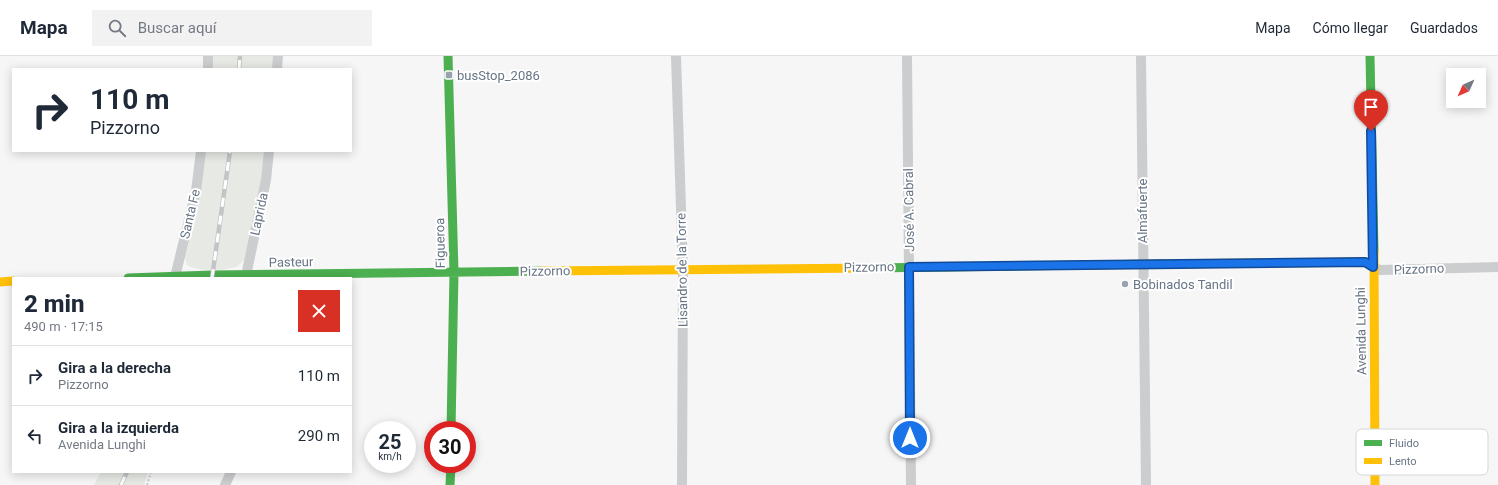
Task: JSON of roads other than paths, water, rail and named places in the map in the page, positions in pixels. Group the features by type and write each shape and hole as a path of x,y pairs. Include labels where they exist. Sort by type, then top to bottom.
{"street":[{"path":"208,56 208,68"},
{"path":"277,68 278,56"},
{"name":"Figueroa","path":"448,56 454,272 451,421"},
{"name":"Lisandro de la Torre","path":"676,56 683,269 682,485"},
{"name":"José A. Cabral","path":"907,56 911,485"},
{"name":"Almafuerte","path":"1141,56 1146,485"},
{"name":"Avenida Lunghi","path":"1370,56 1374,429"},
{"name":"Santa Fe","path":"175,277 196,191 201,152"},
{"name":"Laprida","path":"246,276 266,180 269,152"},
{"name":"Pizzorno","path":"454,272 1365,262 1380,270 1498,267"},
{"name":"Pasteur","path":"175,277 212,275 313,276 454,272"},
{"path":"0,282 12,281"},
{"path":"225,485 231,473"},
{"path":"450,485 451,473"},
{"name":"Avenida Lunghi","path":"1375,475 1375,485"}],"railway":[{"path":"239,68 240,56"},
{"path":"212,277 230,152"},
{"path":"121,485 127,473"}],"place":[{"name":"busStop_2086","path":"449,75"},
{"name":"Bobinados Tandil","path":"1125,284"}]}
